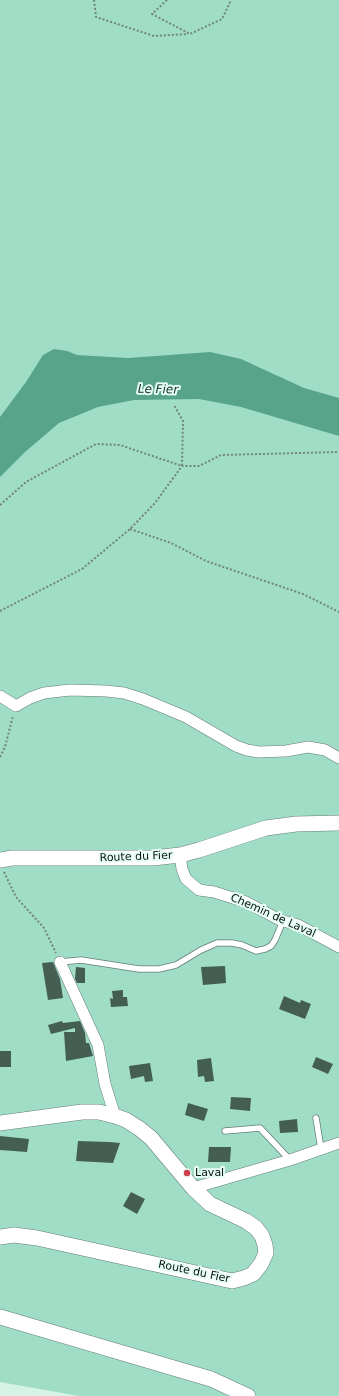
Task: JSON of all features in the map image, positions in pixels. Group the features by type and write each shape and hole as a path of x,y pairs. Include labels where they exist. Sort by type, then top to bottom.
{"main road":[{"name":"Route du Fier","path":"2,865 12,858 153,858 180,855 266,828 296,824 339,823"},
{"name":"Route du Fier","path":"0,1123 82,1112 99,1112 126,1120 151,1138 194,1188 210,1204 246,1221 256,1228 262,1236 266,1253 261,1264 253,1274 232,1281 36,1238 14,1235 0,1237"},
{"path":"0,1317 211,1379 248,1396"}],"street":[{"path":"0,696 16,706 30,698 44,693 70,690 124,693 143,698 186,717 236,746 247,750 260,752 286,752 308,747 326,750 339,758"},
{"name":"Chemin de Laval","path":"180,855 182,869 186,879 199,890 214,892 246,902 283,921 298,925 339,947"},
{"path":"60,962 98,1045 105,1084 115,1116"},
{"path":"194,1188 290,1160 339,1143"}],"lane":[{"path":"60,962 81,960 139,969 159,969 176,965 201,950 217,943 242,945 256,951 266,950 272,946 283,921"},
{"path":"316,1118 321,1149"},
{"path":"225,1131 260,1128 290,1160"}],"path":[{"path":"94,0 96,17 154,36 190,34 222,19 231,0"},
{"path":"167,0 152,14 190,34"},
{"path":"0,611 82,569 130,529 155,503 182,466 183,421 174,405"},
{"path":"0,505 26,482 96,444 120,445 182,466 199,466 221,455 339,452"},
{"path":"130,529 171,543 206,561 303,594 339,612"},
{"path":"0,757 5,747 16,706"},
{"path":"2,865 16,897 44,928 60,962"}],"shaded area":[{"path":"0,0 339,0 339,1396 79,1396 0,1382"}],"water":[{"name":"Le Fier","path":"54,349 67,351 77,355 128,358 210,352 241,359 304,388 339,398 339,436 241,407 199,399 134,400 98,407 59,423 25,452 0,477 0,417 26,382 43,355"}],"building":[{"path":"53,962 60,979 63,998 48,1000 42,963"},
{"path":"225,966 226,983 203,985 201,967"},
{"path":"76,967 85,968 85,983 77,983 75,979"},
{"path":"123,990 123,997 127,997 128,1006 111,1007 110,998 113,999 112,991"},
{"path":"284,996 300,1003 301,1000 311,1004 305,1019 279,1009"},
{"path":"62,1021 63,1023 80,1021 85,1033 86,1043 89,1043 93,1056 66,1061 64,1032 75,1032 75,1028 51,1034 48,1025"},
{"path":"0,1051 11,1051 11,1067 0,1067"},
{"path":"316,1057 333,1064 328,1074 312,1067"},
{"path":"211,1058 214,1081 205,1082 204,1076 198,1077 197,1060"},
{"path":"150,1063 153,1081 145,1082 144,1076 131,1079 129,1066"},
{"path":"231,1097 251,1098 250,1111 230,1109"},
{"path":"188,1103 208,1109 204,1121 185,1115"},
{"path":"297,1119 298,1132 280,1133 279,1121"},
{"path":"0,1136 29,1139 27,1152 0,1150"},
{"path":"78,1141 120,1143 113,1163 76,1161"},
{"path":"209,1147 231,1147 230,1162 208,1162"},
{"path":"131,1192 145,1199 137,1214 123,1206"}],"place":[{"name":"Laval","path":"187,1173"}]}
